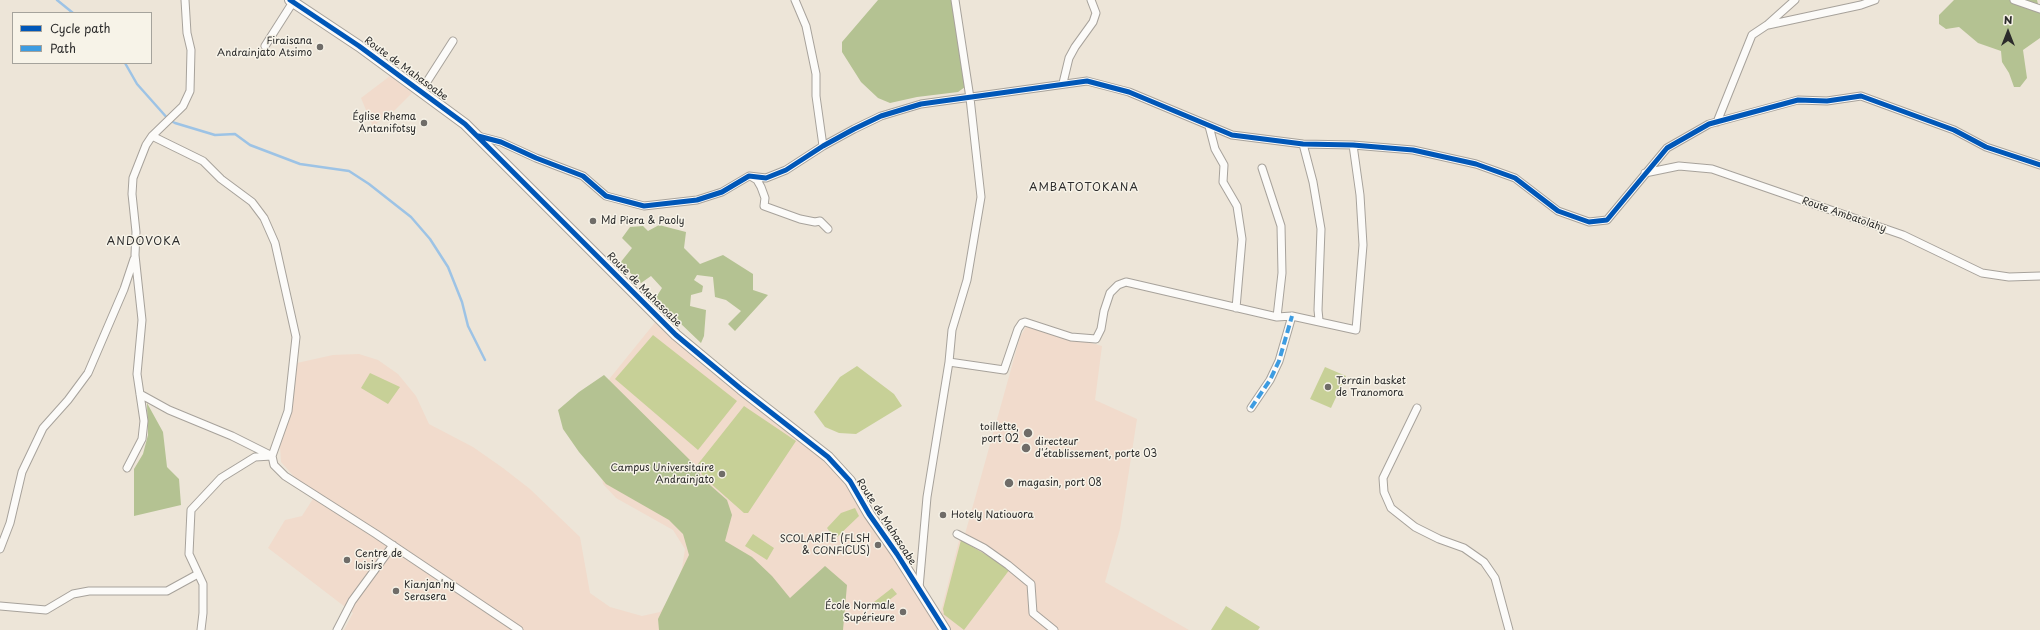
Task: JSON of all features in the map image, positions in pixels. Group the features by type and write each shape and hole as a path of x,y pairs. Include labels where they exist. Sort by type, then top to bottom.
{"street":[{"path":"127,468 142,439 144,421 137,374 142,320 135,255 136,232 132,194 133,178 146,145 152,136 183,106 190,91 191,50 185,0"},
{"path":"795,0 806,26 816,74 816,96 823,146"},
{"path":"918,588 927,497 949,362 952,330 967,280 981,197 970,98 955,0"},
{"path":"1063,83 1069,58 1093,22 1096,13 1091,0"},
{"path":"1717,122 1752,35 1767,25 1795,0"},
{"path":"1767,25 1861,5 1875,0"},
{"path":"2014,0 2040,8"},
{"path":"265,46 291,1"},
{"name":"Route de Mahasoabe","path":"291,1 331,26 421,91 478,136 510,172 558,217 676,335 735,384 828,456 850,481 869,514 945,630"},
{"path":"421,91 453,41"},
{"path":"478,136 501,142 536,158 583,176 606,196 644,206 697,200 722,192 749,176 766,178 786,170 823,146 881,116 921,104 1035,89 1063,83 1087,81 1113,86 1232,135 1303,144 1413,150 1476,164 1516,178 1558,211 1589,222 1607,220 1667,148 1709,124 1754,111 1774,108 1798,100 1827,101 1861,96 1954,130 1986,147 2040,165"},
{"path":"1209,126 1215,149 1224,165 1223,182 1237,206 1242,239 1236,308"},
{"path":"152,136 202,160 221,179 252,202 264,218 275,243 296,337 288,411 272,456 274,465 285,476 393,545 519,630"},
{"path":"1303,144 1313,182 1321,230 1318,310 1319,320"},
{"path":"949,362 1004,370 1018,329 1024,322 1071,337 1096,339 1101,329 1104,311 1110,293 1118,284 1126,282 1277,317 1292,316 1319,320 1356,330 1363,245 1360,195 1353,146"},
{"name":"Route Ambatolahy","path":"1645,173 1679,166 1712,169 1903,235 1982,273 2009,277 2040,276"},
{"path":"1262,168 1276,205 1281,226 1282,273 1277,317"},
{"path":"749,176 757,180 765,198 764,206 800,219 815,222 820,221 828,229"},
{"path":"0,549 10,523 22,472 43,428 60,410 88,373 124,289 135,255"},
{"path":"1251,408 1270,380 1279,361 1292,316"},
{"path":"140,394 169,410 232,436 272,456"},
{"path":"1417,408 1383,478 1384,492 1391,508 1415,527 1439,539 1464,548 1484,562 1494,578 1509,630"},
{"path":"201,630 203,613 203,584 189,554 191,510 221,478 255,457 272,456"},
{"path":"957,534 984,548 1008,564 1030,584 1033,613 1054,630"},
{"path":"337,630 352,601 393,545"},
{"path":"0,606 46,610 73,594 89,591 167,591 198,574"}],"shaded area":[{"path":"390,76 412,93 389,116 385,116 373,127 361,98"},
{"name":"Campus Universitaire Andrainjato","path":"657,320 686,351 732,389 829,460 940,615 961,533 965,534 1020,337 1027,325 1102,346 1095,400 1137,419 1120,529 1105,582 1189,630 344,630 353,613 268,548 285,520 302,516 316,494 297,480 281,462 280,446 291,411 297,363 333,355 359,354 378,360 398,374 416,396 429,424 473,447 503,468 530,489 580,537 590,593 610,607 642,616 660,612 674,591 682,568 685,549 673,530 616,498 603,484 589,404"}],"green space":[{"path":"878,0 952,0 965,87 958,92 917,97 890,103 878,98 861,82 842,52 842,42"},
{"path":"1954,0 2037,0 2040,12 2040,38 2023,50 2027,78 2020,87 2014,87 2009,73 2002,62 2001,51 1978,43 1959,27 1946,29 1939,24 1939,15"},
{"path":"659,225 686,232 684,248 700,264 723,255 753,274 753,290 768,295 735,331 728,324 741,311 726,300 715,297 713,277 697,275 694,280 703,286 702,292 691,295 690,306 706,310 704,336 701,343 655,299 662,288 651,276 641,283 620,263 632,248 622,238 630,227 643,226 648,231"},
{"path":"653,335 737,401 698,450 615,379"},
{"path":"857,366 894,394 902,406 856,434 839,433 825,427 814,412 840,377"},
{"name":"Terrain basket de Tranomora","path":"1325,367 1346,376 1331,408 1310,399"},
{"path":"370,373 400,387 388,404 361,388"},
{"path":"604,375 695,465 702,478 727,500 732,515 725,541 752,557 772,576 790,598 825,566 847,585 843,630 659,630 658,619 689,555 683,534 669,520 606,484 579,452 563,429 558,410 579,392"},
{"path":"147,403 163,432 167,467 179,479 181,505 134,516 134,469 143,454 148,435"},
{"path":"744,406 796,441 748,513 744,513 709,482 702,475 698,464"},
{"path":"855,508 859,516 835,539 827,528 841,513"},
{"path":"753,534 774,548 767,560 745,546"},
{"path":"961,540 1010,569 964,630 942,613 944,614 943,609"},
{"path":"892,588 897,594 879,608 874,602"},
{"path":"1226,606 1260,627 1258,630 1211,630"}],"waterway":[{"path":"57,0 72,12"},
{"path":"126,64 137,84 169,120 215,135 235,134 250,145 300,164 349,171 369,184 411,217 430,239 448,267 462,302 468,326 485,360"}],"marked path":[{"path":"1251,408 1270,380 1279,361 1292,316"}],"cycle path":[{"path":"290,0 359,46 465,124 676,335 741,389 828,457 850,481 869,514 897,554 945,630"},
{"path":"478,136 501,142 536,158 583,176 606,196 644,206 697,200 722,192 749,176 766,178 786,170 823,146 881,116 921,104 1087,81 1129,92 1232,135 1303,144 1353,145 1413,150 1476,164 1515,178 1558,211 1589,222 1607,220 1667,148 1709,124 1798,100 1827,101 1861,96 1954,130 1986,147 2040,165"}],"place":[{"name":"Firaisana Andrainjato Atsimo","path":"320,47"},
{"name":"Église Rhema Antanifotsy","path":"424,123"},
{"name":"Md Piera & Paoly","path":"593,221"},
{"name":"Terrain basket de Tranomora","path":"1328,387"},
{"name":"toillette, port 02","path":"1028,433"},
{"name":"directeur d'établissement, porte 03","path":"1026,448"},
{"name":"Campus Universitaire Andrainjato","path":"722,474"},
{"name":"magasin, port 08","path":"1009,483"},
{"name":"Hotely Natiouora","path":"943,515"},
{"name":"SCOLARITE (FLSH & CONFICUS)","path":"878,545"},
{"name":"Centre de loisirs","path":"347,560"},
{"name":"Kianjan'ny Serasera","path":"396,591"},
{"name":"École Normale Supérieure","path":"903,612"}],"district":[{"name":"AMBATOTOKANA","path":"1084,188"},
{"name":"ANDOVOKA","path":"144,242"}]}
